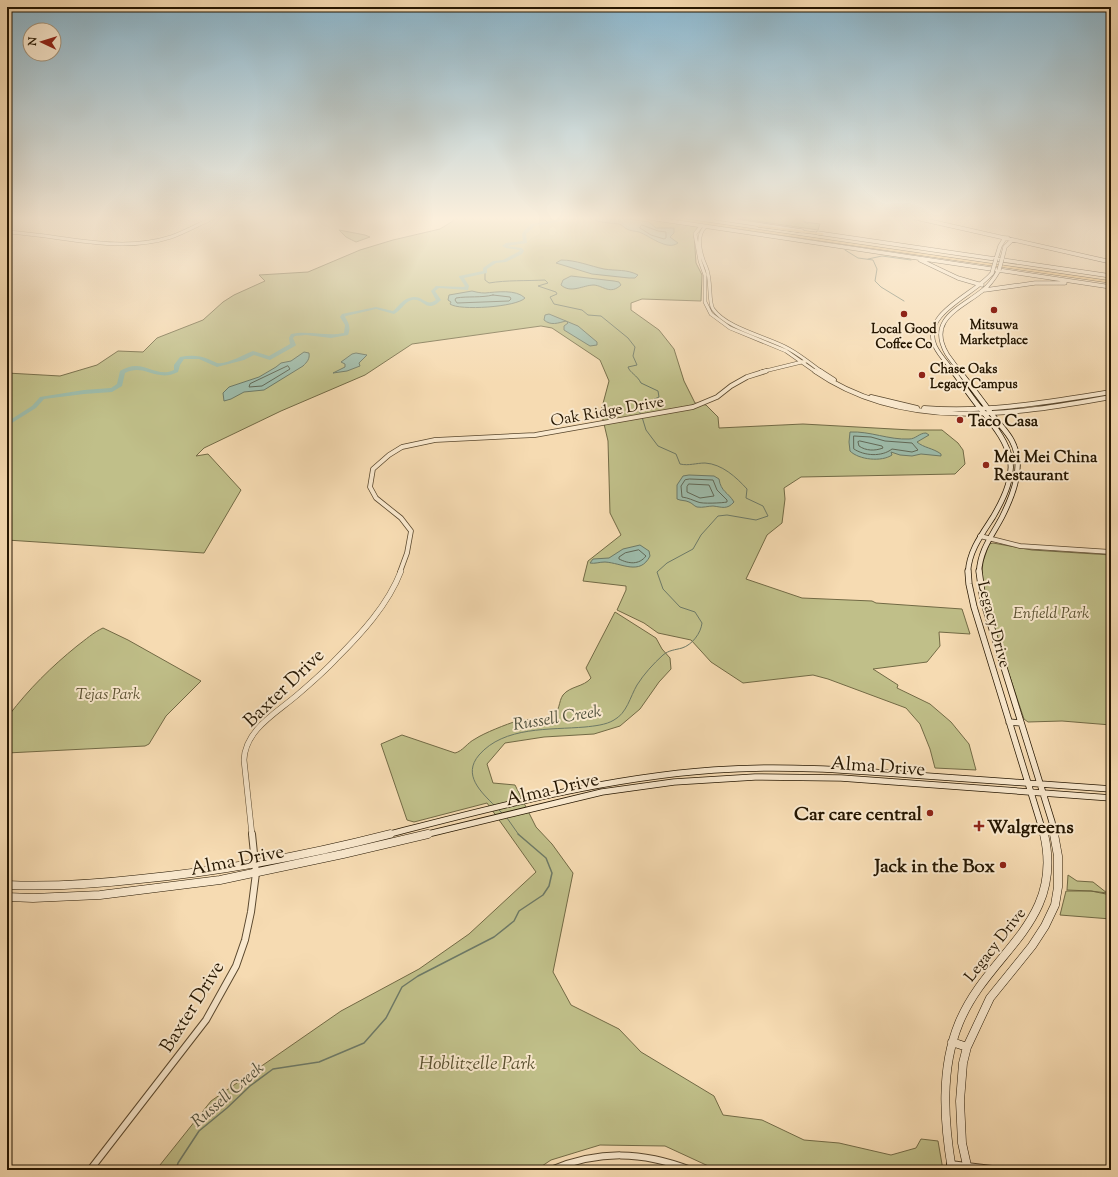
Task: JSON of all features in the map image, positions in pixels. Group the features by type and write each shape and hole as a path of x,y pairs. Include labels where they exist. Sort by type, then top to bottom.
{"highway":[{"path":"1056,273 1111,281"},
{"path":"1057,273 1111,281"}],"main road":[{"path":"947,273 988,287"},
{"path":"951,273 956,276 982,281 991,274"},
{"path":"991,274 981,285 941,314 933,327 932,334 934,344 942,344 940,331 943,322 948,316 988,287 998,273"},
{"path":"1024,273 1111,287"},
{"path":"1093,273 1100,274"},
{"path":"1093,273 1111,276"},
{"path":"982,291 995,288 1049,283 1102,285"},
{"path":"962,298 967,302"},
{"path":"941,314 948,316"},
{"name":"Legacy Drive","path":"934,344 1004,442 1010,456 1012,467 1007,484 996,510 980,536 972,554 968,576 993,669 1046,842 1048,873 1045,889 1034,919 970,999 956,1028 947,1067 944,1092 947,1141 951,1167"},
{"name":"Legacy Drive","path":"942,344 1012,441 1018,457 1018,470 1014,487 1000,520 982,552 978,578 982,598 1043,793 1056,842 1059,877 1055,905 1045,926 1032,946 990,998 967,1047 963,1063 960,1100 962,1143 968,1168"},
{"path":"951,368 958,368"},
{"path":"1010,456 1018,457"},
{"path":"1007,484 1014,487"},
{"path":"993,669 1004,669"},
{"path":"1009,722 1021,723"},
{"name":"Alma Drive","path":"7,885 49,886 97,883 215,871 340,846 575,789 637,777 680,772 716,769 794,767 1111,788"},
{"path":"680,772 683,781"},
{"name":"Alma Drive","path":"7,897 34,898 100,895 187,885 256,873 343,854 578,798 636,786 683,781 755,777 806,777 879,780 1111,798"},
{"path":"940,777 942,786"},
{"path":"575,789 578,798"},
{"path":"340,846 343,854"},
{"path":"1048,873 1059,877"},
{"path":"952,1042 967,1047"}],"street":[{"path":"705,273 705,300 708,309 716,318 736,330 780,348 852,391 881,403 901,408 931,411 1029,410 1111,397"},
{"path":"709,273 711,303 713,309 722,318 735,326 781,344 804,362"},
{"path":"705,285 710,285"},
{"path":"708,309 713,309"},
{"path":"716,318 722,318"},
{"name":"Oak Ridge Drive","path":"402,447 435,440 535,435 705,403 717,397 731,386 747,377 760,372 804,362"},
{"path":"989,411 1111,392"},
{"name":"Baxter Drive","path":"90,1170 167,1073 206,1020 236,966 245,940 251,912 256,873 244,760 248,745 269,718 300,693 362,632 388,597 411,543 411,531 401,518 376,498 372,493 370,480 373,469 389,455 402,447"},
{"path":"980,536 1020,546 1111,552"},
{"path":"551,1170 576,1160 600,1156 624,1155 649,1157 672,1162 691,1170"},
{"path":"951,1167 1000,1170"}],"green space":[{"path":"293,273 701,273 701,301 642,299 631,303 631,310 659,330 674,349 684,381 695,403 706,405 718,417 719,428 803,424 911,430 942,430 958,443 963,450 965,464 955,474 801,477 784,488 785,499 782,523 767,535 746,579 802,598 872,601 876,603 962,609 970,634 939,632 940,646 927,662 873,669 898,685 897,688 930,704 951,722 969,744 976,770 935,768 930,749 920,724 906,708 828,679 813,675 743,683 711,662 691,640 658,633 644,623 617,610 626,590 626,586 583,581 588,561 621,535 610,513 608,441 601,411 609,381 600,360 552,328 541,326 412,344 365,375 281,411 204,448 196,456 208,454 241,490 204,553 7,540 7,373 60,376 97,365 118,351 143,352 157,338 203,320 223,302 234,295 265,281 259,275"},
{"name":"Enfield Park","path":"993,543 1032,550 1111,555 1111,725 1062,721 1028,722 1024,719 983,596 983,562 989,544"},
{"name":"Hoblitzelle Park","path":"615,612 656,638 662,649 670,658 671,669 659,682 640,709 620,726 594,734 544,737 505,743 487,764 493,783 515,785 536,827 552,844 573,873 553,972 571,1005 619,1029 641,1052 714,1096 723,1115 762,1120 804,1140 839,1143 891,1155 916,1148 921,1139 938,1141 943,1170 717,1170 665,1146 600,1145 551,1160 536,1170 156,1170 211,1101 341,1011 419,969 469,934 536,872 487,803 414,822 407,820 381,744 402,735 455,753 460,751 472,741 502,726 517,721 551,716 558,709 561,698 566,692 585,683 591,678 586,668"},
{"name":"Tejas Park","path":"103,628 128,640 201,681 166,716 149,744 145,746 7,753 7,718 9,715 32,687 49,670 77,646"},
{"path":"1068,875 1077,881 1093,882 1107,893 1067,890"},
{"path":"1066,891 1091,891 1111,895 1111,919 1060,915"}],"water":[{"path":"588,273 634,273 638,275 635,278 629,278"},
{"path":"571,276 614,281 619,282 621,285 610,290 594,285 569,289 561,285 563,280"},
{"path":"472,291 483,293 511,292 525,298 511,304 476,308 455,306 450,304 451,302 448,300 449,295"},
{"path":"549,314 566,321 555,324 549,323 544,320 545,315"},
{"path":"566,321 578,326 597,342 597,345 590,346 564,330 564,326 568,323"},
{"path":"304,352 309,353 309,357 303,366 264,390 244,392 224,401 223,393 229,387 259,377 281,363 291,361"},
{"path":"356,353 367,355 359,363 360,366 347,371 333,373 345,367 345,364 341,362 352,354"},
{"path":"850,432 902,439 911,439 926,433 929,435 917,442 938,452 941,456 921,454 912,456 900,455 891,452 892,455 882,459 865,458 850,451"},
{"path":"683,476 714,476 719,479 721,487 734,502 727,507 696,507 688,501 677,499 677,485"},
{"path":"640,545 649,551 650,556 641,566 630,567 605,562 590,563 593,559 609,558 623,549"}],"waterway":[{"path":"7,424 34,407 42,398 112,390 120,385 122,372 129,368 143,369 163,375 170,374 176,371 177,365 182,358 200,358 217,365 242,359 253,353 270,358 293,345 291,338 293,335 306,334 338,336 346,334 347,325 342,317 344,315 376,308 394,313 406,301 416,298 431,305 439,300 433,291 438,287 466,289 467,286 461,277 482,273"},
{"name":"Russell Creek","path":"485,273 485,280 489,283 545,280 548,283 538,286 556,292 557,294 550,297 554,304 582,310 588,315 601,316 628,338 635,347 633,356 637,365 628,367 629,369 641,383 658,391 659,397 637,407 641,415"},
{"path":"876,273 875,281 881,287 904,301"},
{"name":"Russell Creek","path":"495,806 475,783 472,769 474,762 479,755 489,746 514,734 528,731 596,726 607,723 618,717 625,709 637,685 659,658 665,653 686,646 700,631 702,623 695,612 680,607 663,589 657,572 667,563 693,549 701,535 718,516 727,515 756,520 768,516 763,506 746,498 747,489 723,469 705,463 686,465 680,464 676,454 658,446 646,430 642,417"},
{"name":"Russell Creek","path":"498,809 503,814"},
{"name":"Russell Creek","path":"507,818 519,835"},
{"name":"Russell Creek","path":"176,1170 178,1163 199,1131 227,1108 250,1086 273,1069 319,1062 364,1043 386,1018 402,987 418,976 494,937 514,921 519,911 543,895 549,886 552,873 546,858 519,835"}],"place":[{"name":"Mitsuwa Marketplace","path":"994,310"},
{"name":"Local Good Coffee Co","path":"904,314"},
{"name":"Chase Oaks Legacy Campus","path":"922,375"},
{"name":"Taco Casa","path":"960,420"},
{"name":"Mei Mei China Restaurant","path":"986,465"},
{"name":"Car care central","path":"930,813"},
{"name":"Walgreens","path":"979,826"},
{"name":"Jack in the Box","path":"1003,865"}]}
